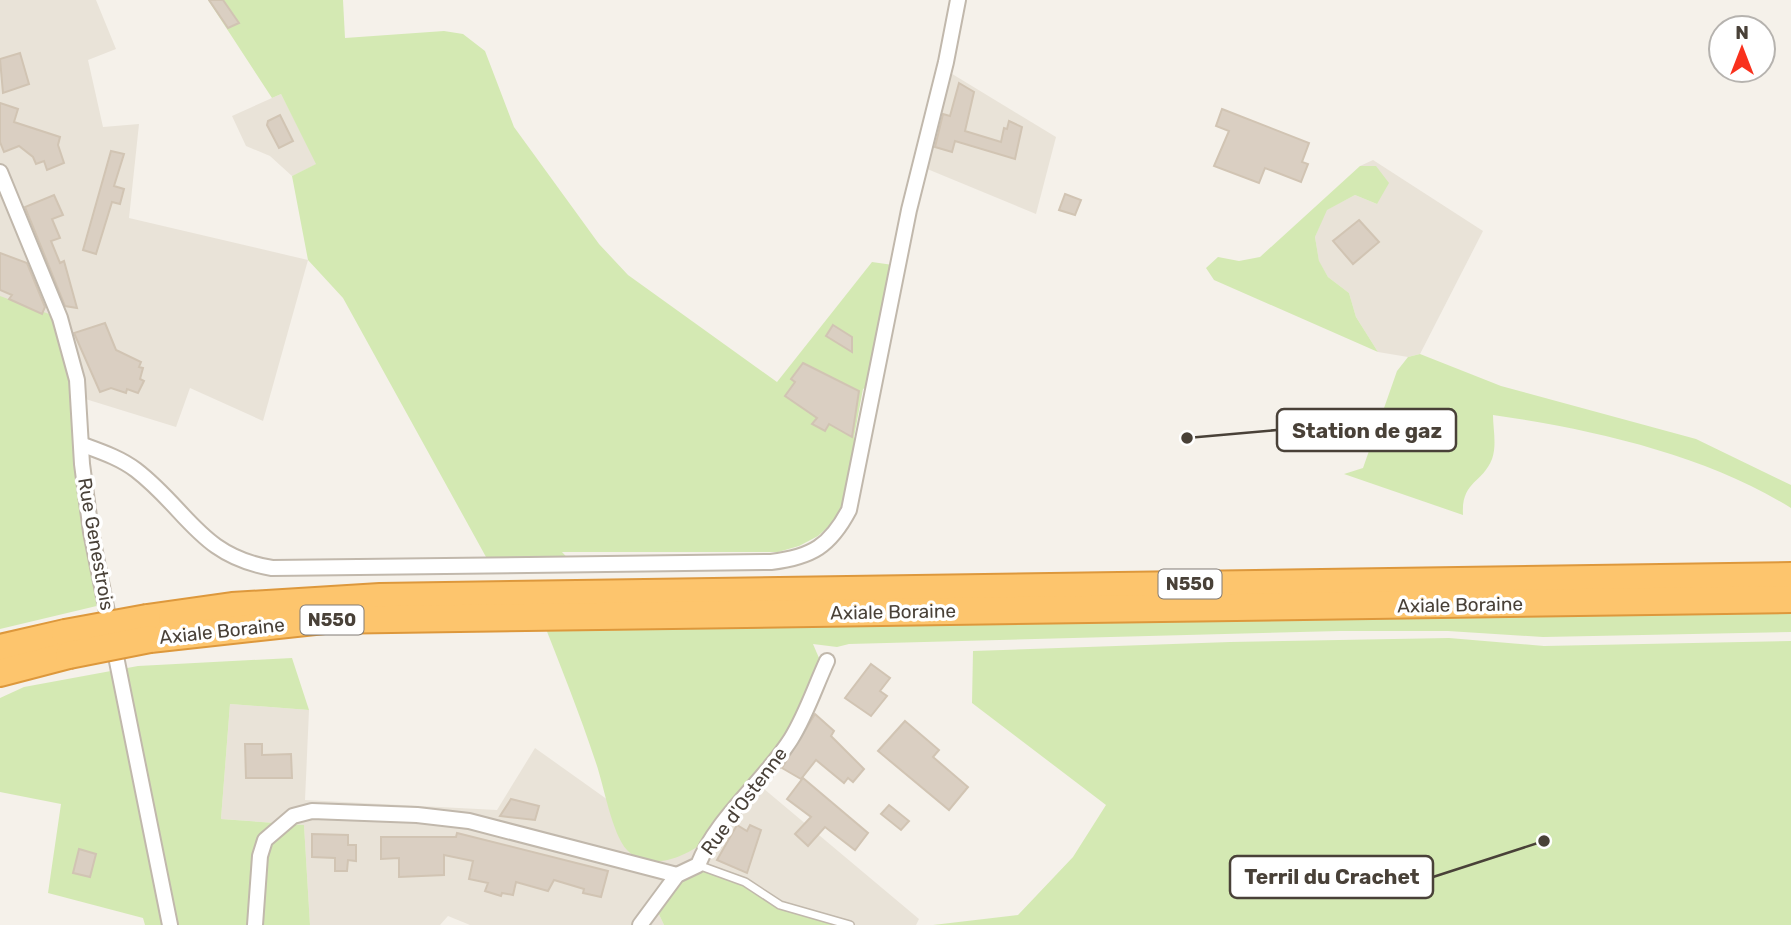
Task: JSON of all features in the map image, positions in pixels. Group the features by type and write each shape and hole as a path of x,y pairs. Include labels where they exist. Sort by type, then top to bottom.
{"highway":[{"name":"Axiale Boraine","path":"592,604 1791,576"},
{"name":"Axiale Boraine","path":"0,648 67,644 297,601 512,605 1791,599"},
{"name":"Axiale Boraine","path":"0,673 67,644"}],"street":[{"path":"83,445 112,455 136,470 201,536 226,554 248,564 272,568 789,560 809,554 826,544 840,527 849,510 855,488 909,210 946,62 958,0"},
{"name":"Rue Genestrois","path":"0,172 3,189 60,318 77,380 91,532 170,925"},
{"name":"Rue d'Ostenne","path":"640,925 677,876 698,865 703,851 791,739 827,661"},
{"path":"255,925 260,856 265,840 293,816 312,811 417,815 469,821 509,829 677,876"}],"lane":[{"path":"698,865 745,882 780,905 850,925"}],"shaded area":[{"path":"0,0 96,0 116,49 88,60 103,127 139,124 129,218 308,260 263,421 190,388 176,427 79,397 0,296"},
{"path":"944,69 1056,137 1036,214 920,166"},
{"path":"281,94 317,164 292,176 270,156 246,146 232,116"},
{"path":"1373,160 1483,231 1420,354 1408,357 1378,352 1356,317 1349,293 1328,277 1319,262 1315,237 1326,210 1355,195 1377,204 1378,169 1360,166"},
{"path":"230,704 309,710 305,800 497,810 535,748 608,800 620,839 757,783 919,919 916,925 850,925 655,906 664,925 470,925 448,916 440,925 310,925 304,825 221,819"}],"green space":[{"path":"208,0 343,0 345,38 444,31 463,34 485,51 514,127 599,244 628,275 777,382 872,262 893,265 870,385 863,389 854,437 859,448 844,512 818,536 799,546 778,552 562,552 574,565 491,566 343,298 308,260 292,176 316,164 281,94 272,98"},
{"path":"1360,166 1376,166 1389,183 1377,204 1355,195 1327,210 1315,237 1319,261 1328,277 1349,293 1356,317 1378,352 1214,280 1206,268 1218,257 1239,261 1260,257"},
{"path":"0,296 60,318 77,380 105,604 0,629"},
{"path":"1420,354 1501,386 1696,439 1791,485 1791,508 1722,473 1647,447 1569,428 1493,415 1495,443 1492,459 1465,495 1463,515 1344,474 1363,468 1397,371 1408,357"},
{"path":"1791,599 1791,632 1543,637 1448,631 1340,631 849,644 837,647 813,644 819,658 806,695 802,718 705,841 678,857 656,861 645,861 636,857 627,850 617,833 590,745 541,616"},
{"path":"1449,638 1544,646 1791,641 1791,925 933,925 1018,915 1073,857 1106,805 972,703 973,651"},
{"path":"292,658 309,710 230,704 221,819 304,825 310,925 145,925 143,918 48,893 61,804 0,792 0,698 24,687 138,666"},
{"path":"698,865 745,882 780,905 850,925 664,925 655,906"}],"building":[{"path":"209,0 223,0 239,23 228,28"},
{"path":"20,53 29,84 3,93 0,59"},
{"path":"959,83 974,92 965,131 1001,142 1004,128 1007,129 1009,121 1022,127 1015,159 955,141 952,152 935,147 943,114 950,116"},
{"path":"0,103 18,109 14,122 60,137 58,145 64,163 47,170 44,161 36,164 33,157 19,146 4,152 0,142"},
{"path":"1222,109 1309,143 1302,162 1308,164 1301,182 1265,168 1259,183 1214,166 1229,131 1216,126"},
{"path":"280,115 293,141 279,148 267,125 268,121"},
{"path":"111,151 124,154 114,186 124,189 120,204 112,202 96,254 83,250"},
{"path":"1065,194 1081,200 1075,215 1059,210"},
{"path":"54,195 63,215 52,219 60,238 51,241 60,263 64,261 77,308 65,306 25,207"},
{"path":"1359,220 1379,242 1353,264 1333,241"},
{"path":"0,253 27,263 45,307 42,314 9,299 12,295 0,290"},
{"path":"105,323 116,350 141,362 139,367 143,368 140,379 144,381 138,393 127,389 126,393 111,388 100,392 74,333"},
{"path":"833,325 852,337 852,352 826,336"},
{"path":"803,363 859,391 852,437 829,424 825,431 812,424 817,418 785,396 795,382 791,379"},
{"path":"871,664 890,678 880,691 887,696 871,716 845,698"},
{"path":"815,714 834,731 831,736 864,769 853,782 848,778 844,783 816,760 801,779 782,768"},
{"path":"905,721 939,750 933,757 968,787 949,810 878,751"},
{"path":"245,744 262,744 262,755 291,754 292,778 246,778"},
{"path":"803,778 868,833 855,850 825,827 808,846 795,834 811,817 787,799"},
{"path":"511,799 539,806 535,820 500,816"},
{"path":"889,805 909,821 901,830 881,814"},
{"path":"737,825 747,831 750,825 761,830 747,873 717,860"},
{"path":"457,833 608,871 601,897 583,893 584,889 554,880 548,891 516,882 513,895 502,893 501,896 485,891 488,883 469,879 473,861 444,855 444,875 399,877 399,858 381,859 381,837 456,837"},
{"path":"312,834 348,835 348,845 356,845 356,861 348,860 347,871 335,871 335,858 312,857"},
{"path":"79,849 96,854 90,877 73,873"}],"place":[{"name":"Station de gaz","path":"1187,438"},
{"name":"Terril du Crachet","path":"1544,841"}]}
